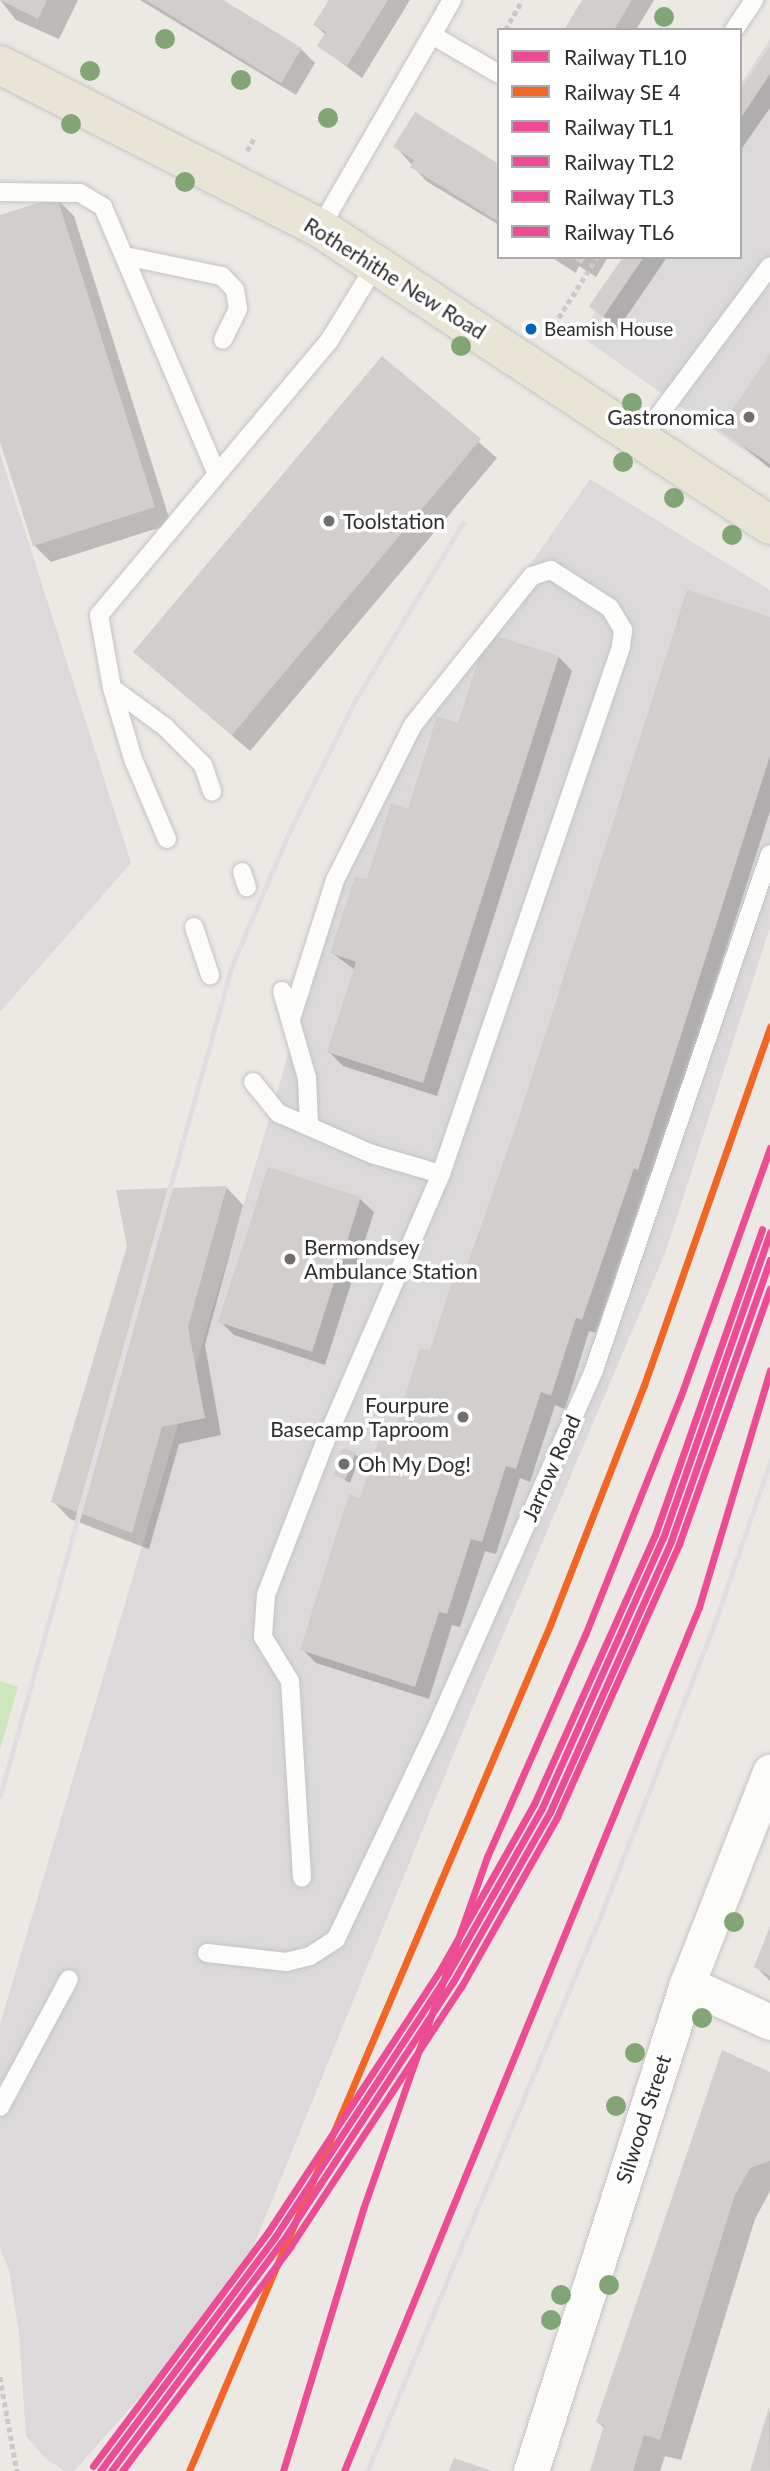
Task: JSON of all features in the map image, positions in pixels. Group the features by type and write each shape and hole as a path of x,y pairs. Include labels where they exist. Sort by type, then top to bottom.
{"main road":[{"name":"Rotherhithe New Road","path":"0,65 233,180 320,228 642,438 770,525"}],"street":[{"name":"Silwood Street","path":"531,2471 687,1984 770,1772"},
{"path":"687,1984 770,2022"}],"lane":[{"path":"320,228 452,0"},
{"path":"735,28 754,0"},
{"path":"432,35 497,73"},
{"path":"0,192 91,196 103,207 217,474"},
{"path":"125,256 222,276 234,290 238,309 223,340"},
{"path":"167,839 133,759 112,688 99,615 329,341 377,264"},
{"path":"642,438 770,266"},
{"path":"291,1019 335,880 413,725 532,576 551,569 610,608 623,629 621,647 441,1174 325,1442 266,1595 262,1637 290,1681 302,1878"},
{"path":"112,688 165,727 203,765 212,791"},
{"name":"Jarrow Road","path":"207,1953 286,1962 310,1956 336,1940 434,1733 594,1370 770,853"},
{"path":"194,928 210,975"},
{"path":"282,991 307,1077 309,1124"},
{"path":"253,1082 278,1113 309,1124 372,1154 441,1174"},
{"path":"0,2107 69,1979"}],"path":[{"path":"506,28 522,0"},
{"path":"554,325 596,259"},
{"path":"0,2377 17,2471"}],"shaded area":[{"path":"770,39 770,469 580,336 629,259 742,259 742,82"},
{"path":"0,453 131,863 0,1012"},
{"path":"590,479 770,590 770,927 666,1251 476,1699 249,2257 164,2370 74,2471 65,2471 46,2459 26,2436 19,2333 9,2270 0,2248 0,2024 362,806"}],"green space":[{"path":"0,1681 18,1687 0,1749"}],"building":[{"path":"0,0 47,0 38,19"},
{"path":"146,0 223,0 302,48 281,83"},
{"path":"329,0 388,0 347,66 317,46 326,32 313,25"},
{"path":"582,0 632,0 615,28 565,28"},
{"path":"770,46 770,74 742,116 742,87"},
{"path":"415,112 497,163 497,221 410,167 414,160 393,147"},
{"path":"57,197 155,507 33,546 0,442 0,215"},
{"path":"622,259 643,259 603,317 589,306"},
{"name":"Gastronomica","path":"770,354 770,464 719,430"},
{"path":"382,356 481,439 232,735 133,652"},
{"path":"687,590 770,617 770,756 638,1170 634,1168 582,1320 576,1318 551,1396 541,1392 516,1469 506,1466 482,1542 471,1539 447,1614 439,1612 415,1687 300,1650 349,1494 360,1498 385,1421 396,1424 420,1348 430,1351 454,1275 463,1277 517,1123"},
{"path":"487,633 559,656 423,1083 327,1052 356,962 330,953 355,876 367,879 391,803 408,809 437,716 458,723"},
{"name":"Bermondsey Ambulance Station","path":"268,1167 361,1197 312,1352 218,1322"},
{"path":"227,1186 188,1327 205,1418 162,1427 132,1533 51,1502 127,1246 116,1190"},
{"name":"Oh My Dog!","path":"343,1448 356,1452 345,1480 333,1475"},
{"path":"770,1926 770,1976 754,1967"},
{"path":"722,2050 770,2072 770,2161 750,2168 734,2197 660,2440 644,2435 633,2471 590,2471 604,2425 596,2422"},
{"path":"769,2407 770,2471 750,2471"},
{"path":"454,2458 492,2471 449,2471"}],"railway":[{"path":"0,1796 232,965 292,826 354,702 463,523"},
{"path":"367,2471 602,1912 718,1614 770,1461"}],"rail line":[{"name":"TL10","path":"283,2471 363,2209 487,1857 585,1635 680,1398 770,1148"},
{"name":"TL3","path":"93,2466 268,2232 439,1972 534,1804 655,1535 762,1229"},
{"name":"TL1","path":"100,2471 275,2237 446,1977 542,1808 663,1538 770,1232"},
{"name":"TL2","path":"111,2471 282,2242 453,1982 550,1812 671,1541 770,1260"},
{"name":"TL6","path":"122,2471 290,2247 461,1987 557,1817 679,1544 770,1289"},
{"name":"TL10","path":"344,2471 699,1607 770,1370"}],"transit line":[{"path":"189,2471 550,1625 644,1385 770,1027"}],"place":[{"name":"Beamish House","path":"531,329"},
{"name":"Gastronomica","path":"749,417"},
{"name":"Toolstation","path":"329,521"},
{"name":"Bermondsey Ambulance Station","path":"290,1259"},
{"name":"Fourpure Basecamp Taproom","path":"463,1417"},
{"name":"Oh My Dog!","path":"344,1464"}]}
